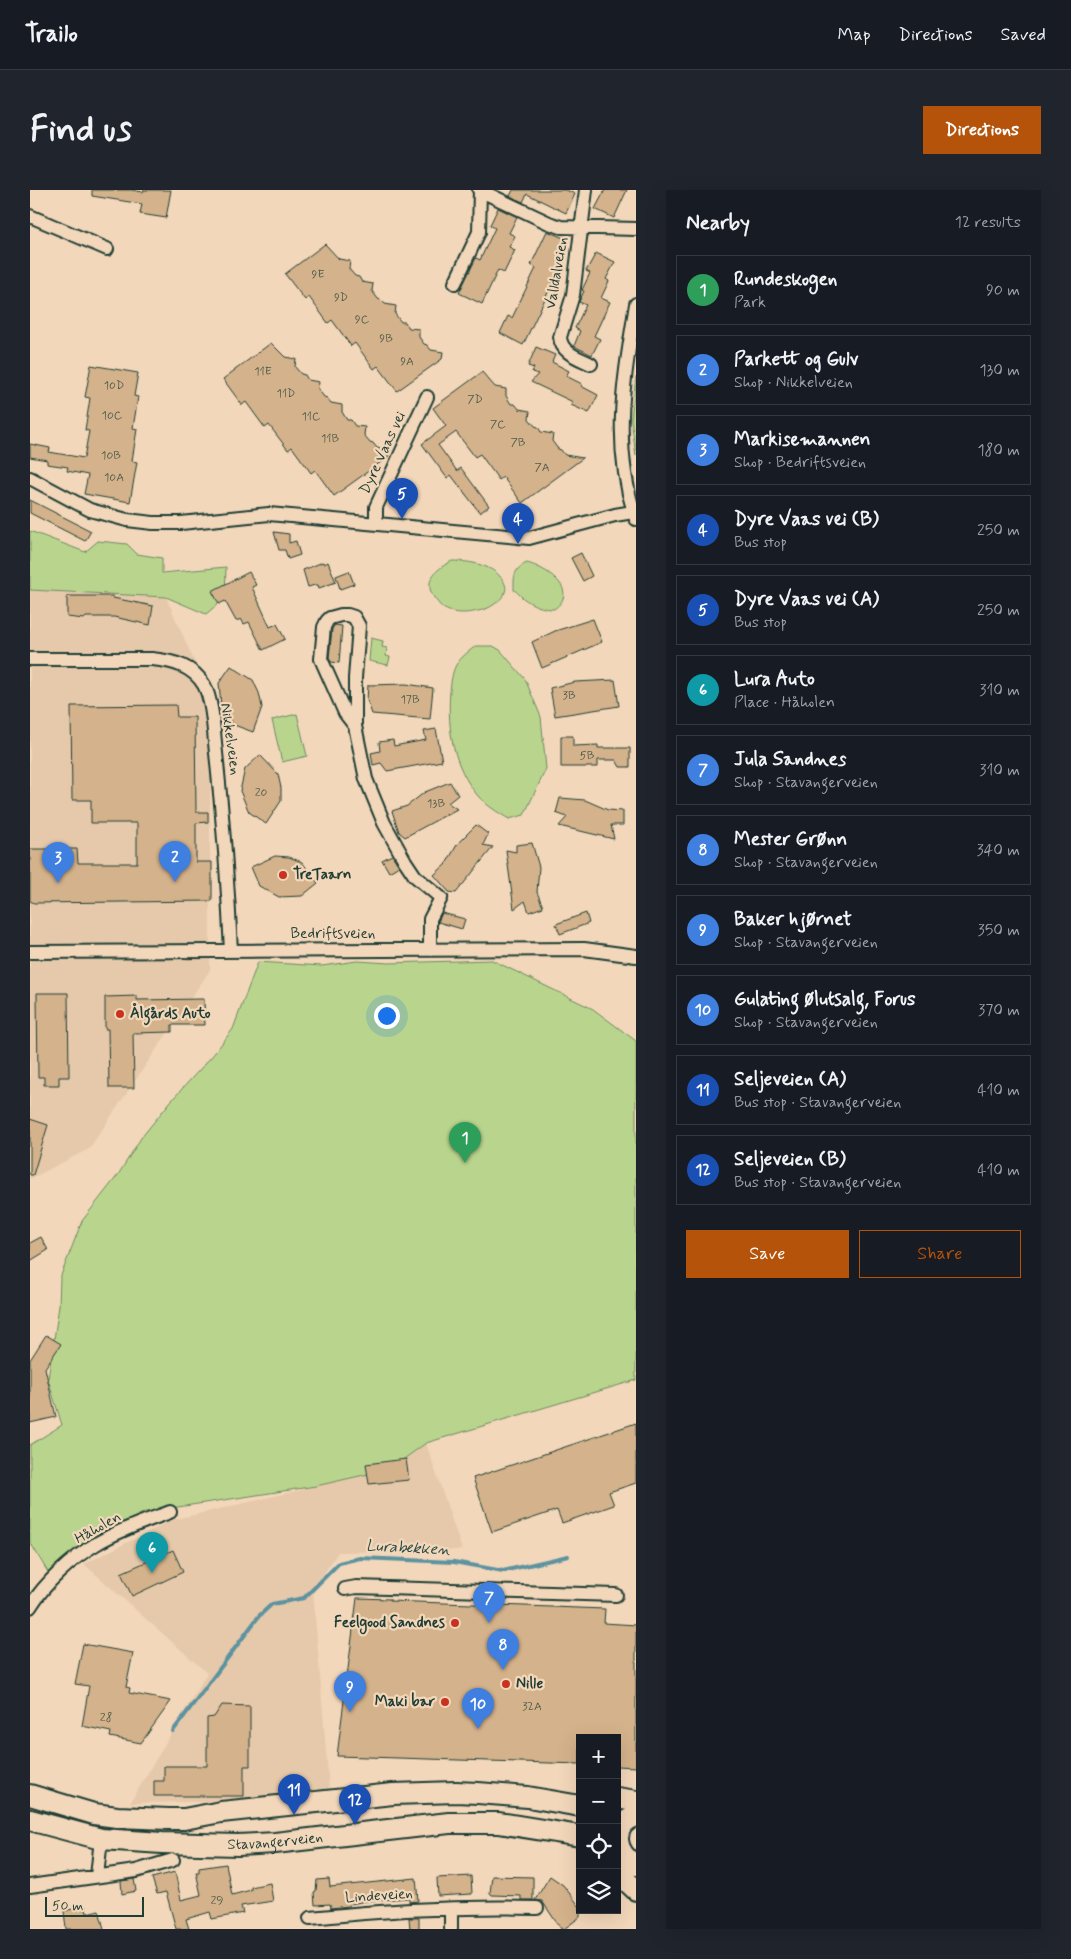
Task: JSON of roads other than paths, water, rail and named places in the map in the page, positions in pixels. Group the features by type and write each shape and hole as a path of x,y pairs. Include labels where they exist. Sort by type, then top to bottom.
{"main road":[{"path":"30,1796 94,1814 169,1819 184,1819 238,1810 393,1794 456,1792 528,1797 576,1805"},
{"path":"528,1797 576,1795"},
{"path":"621,1802 631,1812 621,1829"},
{"name":"Stavangerveien","path":"30,1820 101,1838 162,1843 248,1845 449,1823 499,1823 576,1835"},
{"path":"499,1823 576,1842"},
{"path":"621,1854 626,1860 636,1865"},
{"path":"621,1876 636,1890"}],"street":[{"name":"Valldalveien","path":"455,283 479,232 479,190 548,223 561,227 636,229"},
{"name":"Valldalveien","path":"586,190 573,295 560,342 566,350 591,364"},
{"path":"30,216 107,249"},
{"path":"30,478 90,510 127,520 181,523 269,514 529,538 615,515 635,516 623,464 620,417 622,392 636,304"},
{"name":"Dyre Vaas vei","path":"376,524 376,507 427,397"},
{"path":"355,726 345,713 322,664 324,627 330,618 341,614 348,614 354,617 358,626 355,726 366,779 391,838 415,876 441,898 430,919 430,949"},
{"name":"Nikkelveien","path":"30,658 169,660 178,662 192,672 205,686 212,712 221,794 232,951"},
{"name":"Bedriftsveien","path":"30,952 584,949 636,956"},
{"name":"Håholen","path":"30,1607 37,1596 68,1564 96,1544 170,1512"},
{"path":"345,1589 356,1587 616,1595"},
{"path":"97,1876 101,1838"},
{"path":"30,1886 136,1871 173,1860"},
{"name":"Lindeveien","path":"310,1918 380,1911 491,1907 538,1908"},
{"path":"451,1909 451,1929"}],"waterway":[{"name":"Lurabekken","path":"173,1731 259,1616 272,1604 304,1598 339,1563 360,1558 454,1562 503,1571 568,1556"}],"place":[{"name":"Dyre Vaas vei (A)","path":"402,519"},
{"name":"Dyre Vaas vei (B)","path":"518,544"},
{"name":"TreTaarn","path":"283,875"},
{"name":"Parkett og Gulv","path":"175,882"},
{"name":"Markisemannen","path":"58,883"},
{"name":"Ålgårds Auto","path":"120,1014"},
{"name":"Rundeskogen","path":"465,1163"},
{"name":"Lura Auto","path":"152,1573"},
{"name":"Feelgood Sandnes","path":"455,1623"},
{"name":"Jula Sandnes","path":"489,1623"},
{"name":"Mester Grønn","path":"503,1670"},
{"name":"Nille","path":"506,1684"},
{"name":"Maki bar","path":"445,1702"},
{"name":"Baker hjørnet","path":"350,1712"},
{"name":"Gulating ølutsalg, Forus","path":"478,1729"},
{"name":"Seljeveien (A)","path":"294,1815"},
{"name":"Seljeveien (B)","path":"355,1825"}]}
